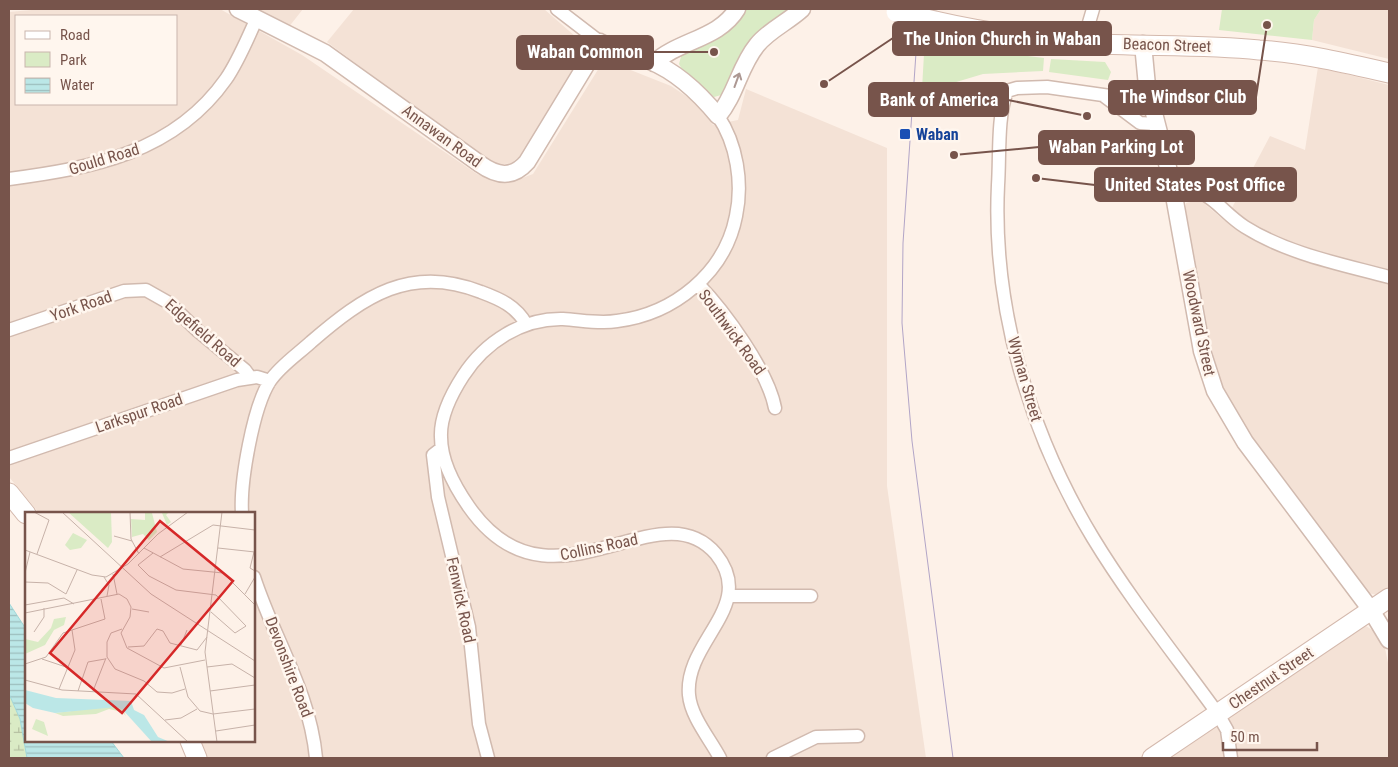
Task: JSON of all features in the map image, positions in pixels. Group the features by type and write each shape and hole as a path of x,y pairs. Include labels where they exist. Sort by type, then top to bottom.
{"main road":[{"name":"Beacon Street","path":"891,10 935,21 998,33 1083,43 1262,50 1316,57 1389,74"},
{"path":"9,493 25,513"},
{"name":"Chestnut Street","path":"1152,758 1389,598"},
{"path":"190,742 197,758"}],"street":[{"name":"Annawan Road","path":"238,9 325,53 480,164 492,172 505,175 517,171 527,162 600,42"},
{"path":"557,9 600,42"},
{"path":"654,63 670,51 718,28 737,9"},
{"path":"718,116 726,106 739,73 757,44 802,9"},
{"path":"1083,43 1094,9"},
{"name":"Gould Road","path":"9,179 72,170 106,162 135,152 169,132 200,108 219,88 234,66 257,18"},
{"name":"Collins Road","path":"600,42 615,50 654,63 677,77 718,116 726,130 734,154 739,183 738,209 734,228 724,252 710,273 698,284 665,307 630,319 605,322 559,319 526,324 496,340 474,361 462,378 443,419 440,439 452,477 470,509 493,533 512,545 540,556 561,557 664,533 690,535 706,544 722,563 728,580 728,596 722,614 697,654 689,689 694,712 720,758"},
{"name":"Woodward Street","path":"1143,44 1147,86 1155,124 1174,190 1201,345 1210,378 1222,405 1255,456 1371,610 1386,631 1389,640"},
{"name":"Wyman Street","path":"1147,86 1116,95 1104,96 1047,87 1017,88 1007,91 1003,107 998,199 1000,260 1006,309 1026,393 1065,488 1108,562 1218,714"},
{"name":"Wyman Street","path":"1104,96 1140,123 1155,124"},
{"path":"1174,190 1188,188 1201,191 1246,228 1286,247 1314,257 1389,277"},
{"path":"242,512 245,466 260,406 270,382 285,365 354,308 384,291 409,283 432,280 468,287 508,304 518,312 526,324"},
{"name":"Southwick Road","path":"698,284 714,302 761,370 771,390 775,408"},
{"name":"York Road","path":"9,330 124,291 139,288 153,292"},
{"name":"Edgefield Road","path":"153,292 241,366 250,377"},
{"path":"250,377 261,378 270,382"},
{"name":"Larkspur Road","path":"9,458 250,377"},
{"name":"Fenwick Road","path":"442,448 433,455 435,483 466,614 479,724 488,758"},
{"name":"Devonshire Road","path":"255,579 301,692 310,720 316,758"},
{"path":"728,596 811,596"},
{"path":"1218,714 1227,730 1231,758"},
{"path":"772,758 816,737 858,736"}],"shaded area":[{"path":"43,9 220,9 302,55 477,174 497,181 517,180 533,174 599,68 607,63 623,67 671,86 695,102 713,125 738,120 746,89 887,148 887,486 926,758 207,758 200,742 255,742 255,512 38,512 9,477 9,12"},
{"path":"251,9 303,9 288,28"},
{"path":"354,9 544,9 576,37 582,46 580,59 523,154 511,163 499,165 486,160 327,42"},
{"path":"1321,9 1389,9 1389,59 1312,40 1314,20"},
{"path":"1318,67 1389,85 1389,589 1377,595 1364,592 1246,431 1217,377 1185,217 1186,203 1200,200 1225,221 1270,136 1305,150"},
{"path":"1366,626 1377,633 1385,648 1389,668 1389,758 1163,758"}],"green space":[{"path":"743,9 791,9 725,94 714,97 683,71 679,64 682,53"},
{"path":"1222,9 1321,9 1314,20 1312,40 1219,30"},
{"path":"925,36 951,46 1044,58 1043,71 983,74 933,89 922,89"},
{"path":"1051,59 1105,62 1111,72 1108,80 1049,72"},
{"path":"9,694 20,719 27,758 9,758"}],"water":[{"path":"9,603 25,627 25,742 112,742 124,758 27,758 20,719 9,694"}],"tram line":[{"path":"919,9 903,243 902,323 912,441 953,758"}],"place":[{"name":"The Windsor Club","path":"1267,25"},
{"name":"Waban Common","path":"714,52"},
{"name":"The Union Church in Waban","path":"824,84"},
{"name":"Bank of America","path":"1087,116"},
{"name":"Waban","path":"905,134"},
{"name":"Waban Parking Lot","path":"954,155"},
{"name":"United States Post Office","path":"1036,178"}]}
